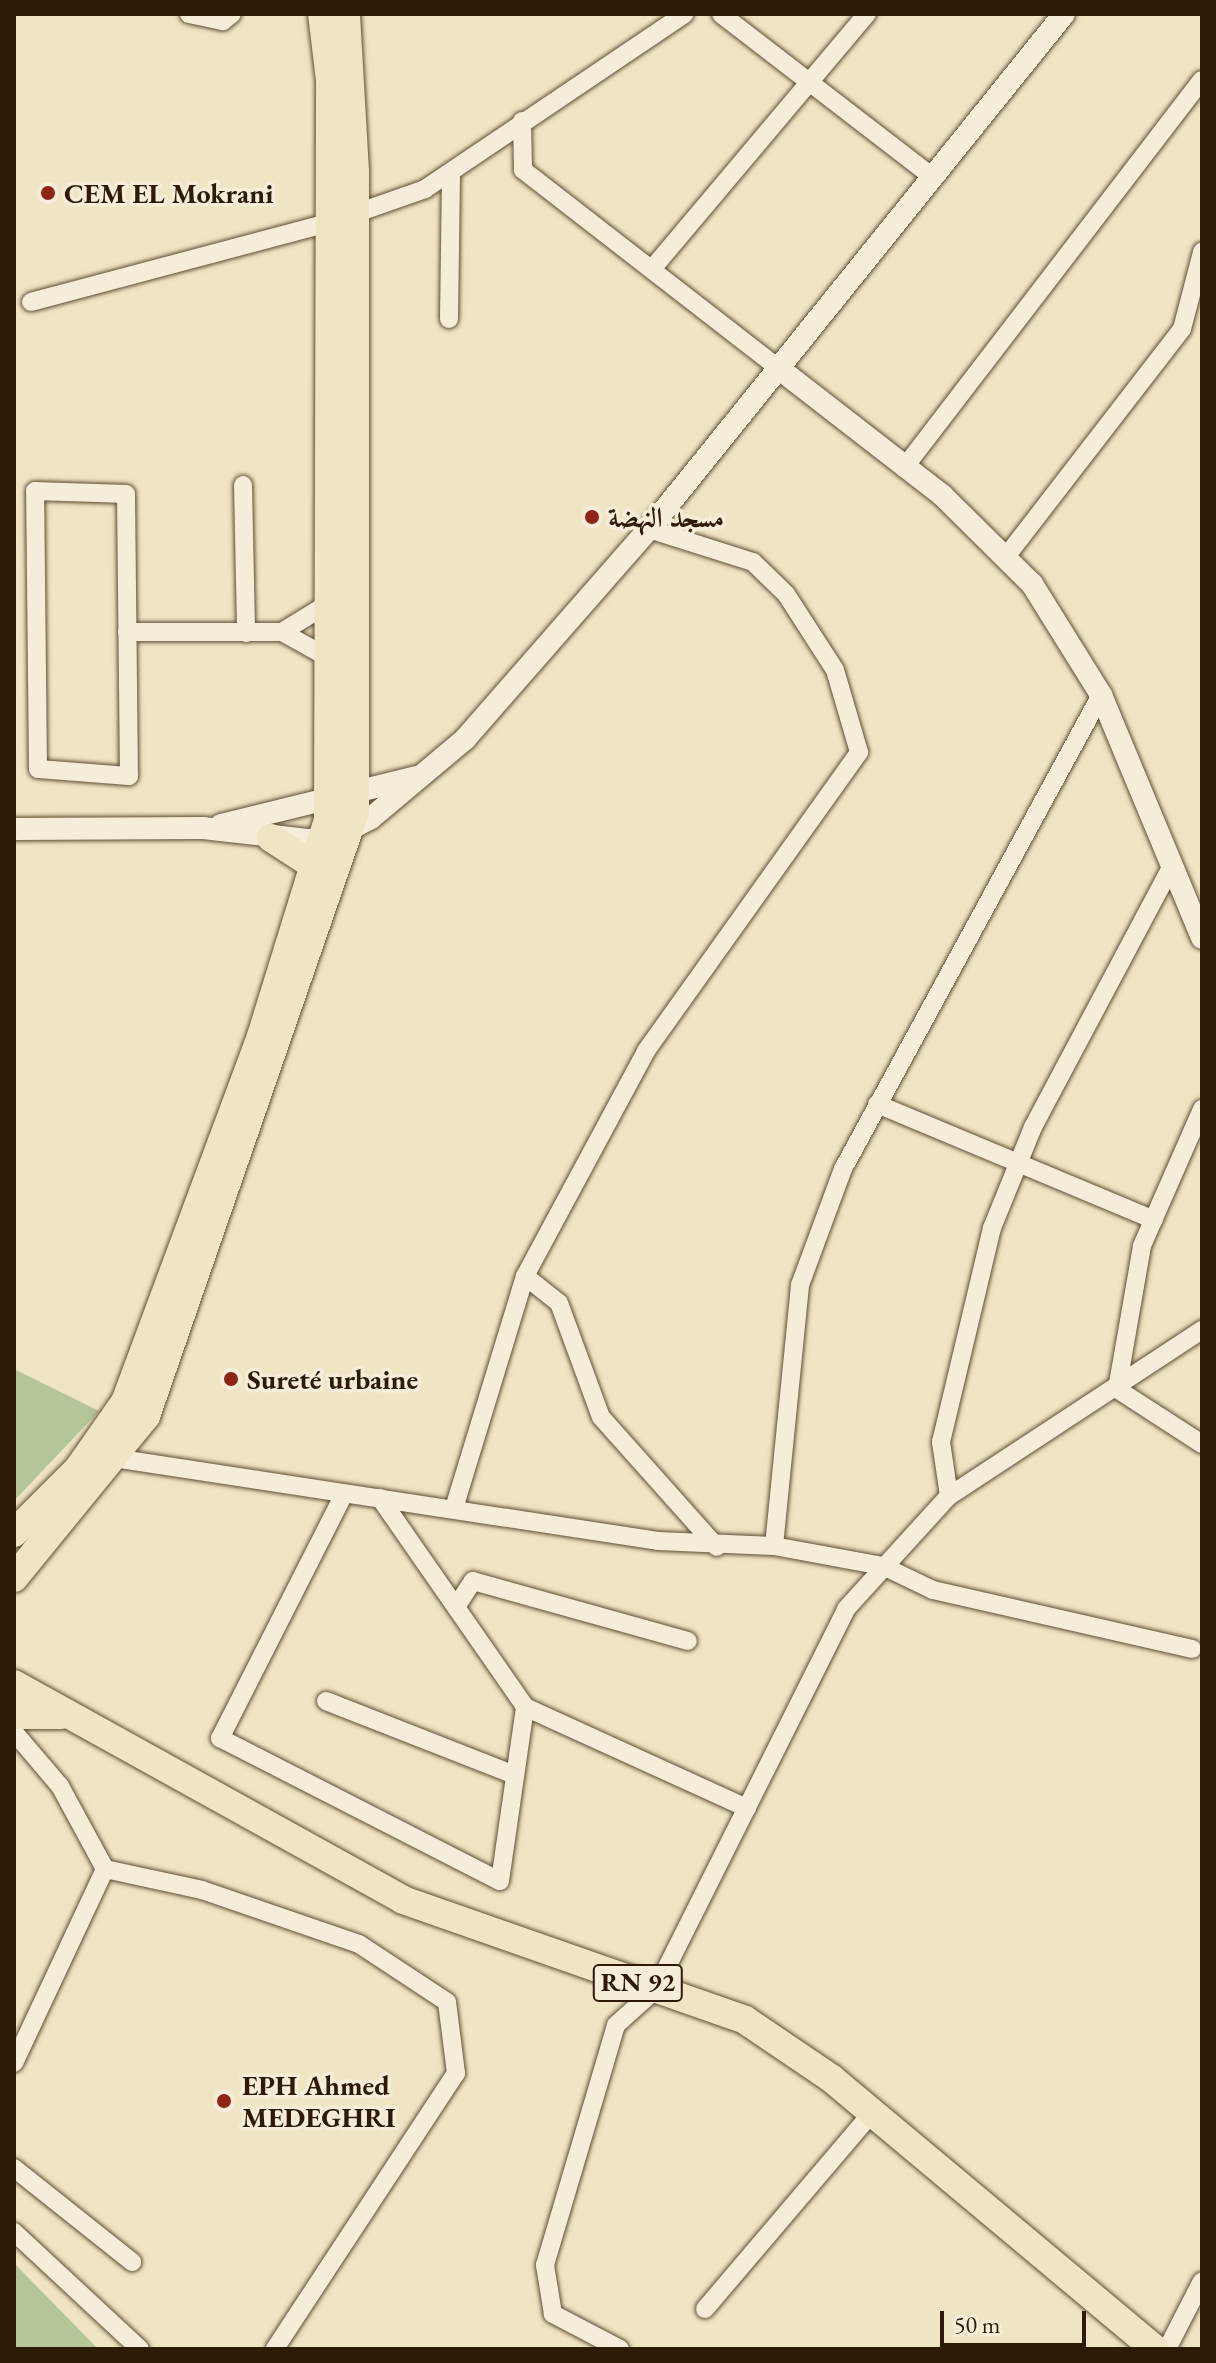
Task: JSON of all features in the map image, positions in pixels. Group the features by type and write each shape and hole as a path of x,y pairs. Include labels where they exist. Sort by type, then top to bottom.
{"main road":[{"path":"14,1578 146,1416 186,1281 337,835 343,797 343,218 328,17"},
{"path":"270,1039 316,867 337,835"},
{"path":"271,838 316,867"},
{"path":"14,1533 108,1430 186,1281"},
{"path":"14,1684 61,1715"},
{"path":"14,1715 61,1715"},
{"name":"RN 92","path":"61,1715 403,1900 745,2020 872,2113 1155,2349"}],"street":[{"path":"189,14 223,21 232,14"},
{"path":"31,302 343,218 451,177 522,121 684,14"},
{"path":"721,14 930,175"},
{"path":"652,269 812,86 867,14"},
{"path":"14,829 203,828 271,838 337,835 425,774 649,529 930,175 1064,14"},
{"path":"904,468 1202,80"},
{"path":"522,121 523,170 904,468 1032,584 1101,695 1170,869 1202,938"},
{"path":"449,319 451,177"},
{"path":"1005,558 1182,329 1202,252"},
{"path":"243,485 246,633"},
{"path":"35,491 126,494 127,632 129,776 38,769 35,491"},
{"path":"455,1505 525,1276 646,1051 790,840 859,752 835,670 786,594 753,562 649,529"},
{"path":"127,632 282,632 344,598"},
{"path":"282,632 343,662"},
{"path":"774,1546 800,1285 877,1104 1101,695"},
{"path":"203,828 343,797 425,774"},
{"path":"949,1496 941,1442 992,1228 1017,1167 1170,869"},
{"path":"877,1104 1017,1167 1154,1220"},
{"path":"1117,1389 1142,1246 1202,1109"},
{"path":"525,1276 559,1303 601,1417 717,1547"},
{"path":"620,2349 553,2314 545,2265 616,2025 656,1989 846,1609 949,1496 1117,1389 1202,1330"},
{"path":"1117,1389 1202,1444"},
{"path":"114,1458 344,1494 455,1505 717,1547 774,1546 883,1566 933,1590 1192,1649"},
{"path":"344,1494 220,1738 500,1881 525,1707"},
{"path":"380,1498 525,1707 747,1808"},
{"path":"456,1607 473,1581 688,1641"},
{"path":"326,1701 515,1775"},
{"path":"14,1732 60,1786 105,1869 202,1890 359,1944 447,2002 456,2073 275,2349"},
{"path":"14,2063 105,1869"},
{"path":"705,2309 872,2113"},
{"path":"14,2168 132,2262"},
{"path":"14,2232 140,2349"},
{"path":"1167,2349 1202,2281"}],"green space":[{"path":"14,1369 99,1411 14,1501"},
{"path":"14,2263 98,2349 14,2349"}],"place":[{"name":"CEM EL Mokrani","path":"48,193"},
{"name":"مسجد النهضة","path":"592,517"},
{"name":"Sureté urbaine","path":"231,1379"},
{"name":"EPH Ahmed MEDEGHRI","path":"224,2101"}]}
